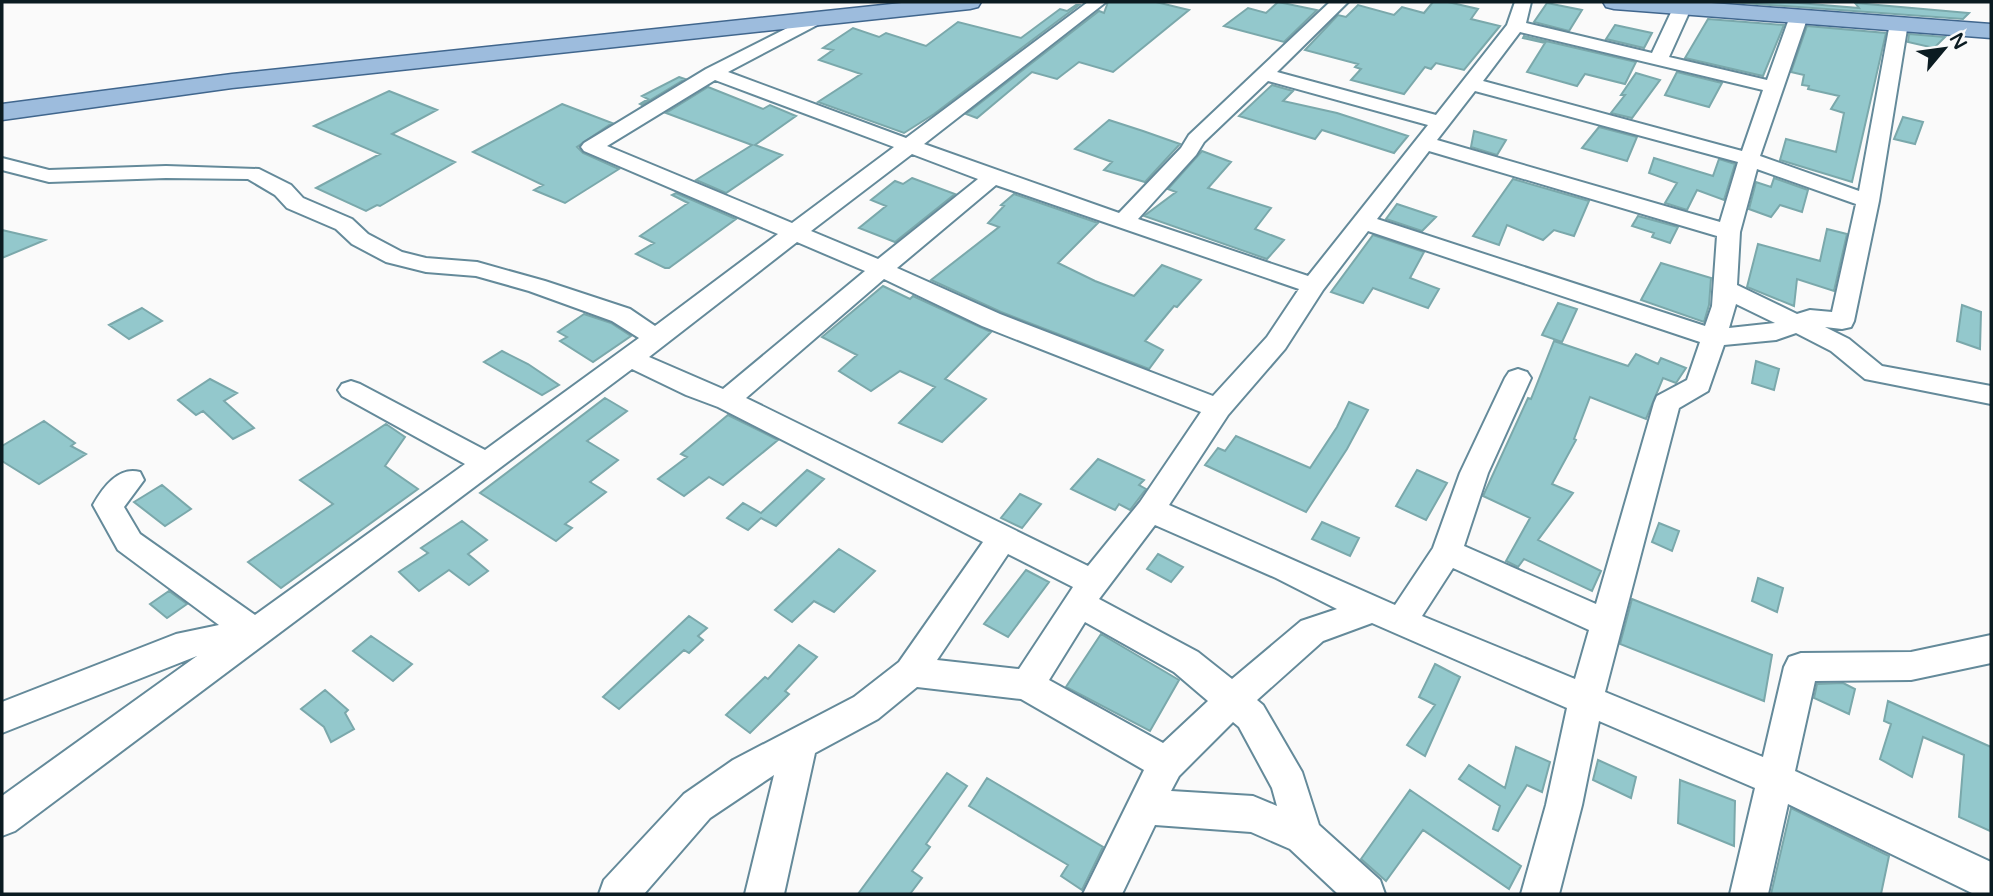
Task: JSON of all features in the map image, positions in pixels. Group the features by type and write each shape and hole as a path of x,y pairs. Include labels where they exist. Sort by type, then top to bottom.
{"main road":[{"path":"2,112 232,81 970,2"},
{"path":"1614,2 1688,5 1991,32"}],"street":[{"path":"2,818 630,358 1098,2"},
{"path":"1123,222 1189,151 1196,139 1267,75 1340,2"},
{"path":"1658,60 1688,5"},
{"path":"1027,685 1087,593 1150,510 1218,408 1276,344 1313,286 1365,223 1423,143 1471,84 1519,14 1658,60 1773,87"},
{"path":"1539,894 1564,805 1586,701 1667,403 1699,385 1715,338 1726,289 1729,232 1749,159 1799,16"},
{"path":"814,19 713,73 590,147 881,269 991,320 1218,408"},
{"path":"1365,223 1715,338 1776,332 1810,318 1842,321 1868,201 1899,23"},
{"path":"713,73 993,177 1313,286"},
{"path":"1267,75 1440,122"},
{"path":"1471,84 1749,159 1868,201"},
{"path":"1423,143 1729,232"},
{"path":"2,164 49,176 166,172 252,173 284,190 295,204 344,224 360,239 394,257 426,265 477,270 537,286 621,315 656,338"},
{"path":"727,400 993,177"},
{"path":"1726,289 1840,345 1874,373 1991,395"},
{"path":"630,358 695,389 727,400 1003,537 1186,662 1251,716 1289,784 1303,836"},
{"path":"1102,894 1166,764 1232,700 1312,631 1386,616 1447,552 1474,473 1518,378"},
{"path":"351,390 486,463"},
{"path":"130,480 108,505 129,542 254,632"},
{"path":"1150,510 1287,569 1386,616 1774,779 1991,882"},
{"path":"618,894 697,806 746,772 866,708 911,673 1003,537"},
{"path":"1447,552 1607,623"},
{"path":"2,718 188,644 254,632"},
{"path":"1749,894 1801,667 1911,666 1991,649"},
{"path":"911,673 1027,685 1166,764"},
{"path":"765,894 800,743"},
{"path":"1145,807 1254,814 1303,836 1366,894"}],"building":[{"path":"1108,2 1156,2 1189,10 1113,72 1079,62 1057,79 1032,72 977,118 966,114 1099,11 1104,13"},
{"path":"1278,2 1317,10 1284,42 1224,26 1248,8 1266,13"},
{"path":"1433,2 1448,2 1478,9 1471,19 1500,26 1464,70 1436,63 1431,69 1425,67 1404,94 1351,80 1361,69 1355,67 1358,64 1305,50 1338,15 1346,17 1358,5 1394,15 1402,7 1424,13"},
{"path":"1730,2 1786,2 1859,8 1855,3 1969,13 1963,19"},
{"path":"1547,3 1582,10 1569,31 1534,22"},
{"path":"1079,5 934,114 904,133 818,102 861,74 819,60 833,50 823,48 853,28 879,37 886,33 926,46 958,22 1021,38 1060,9 1067,11"},
{"path":"1708,19 1784,25 1763,76 1685,58"},
{"path":"1615,25 1652,33 1644,48 1606,39"},
{"path":"1807,26 1886,33 1852,182 1780,160 1786,139 1836,152 1844,113 1831,109 1839,96 1808,89 1809,86 1802,85 1804,75 1791,72"},
{"path":"1909,34 1945,37 1934,48 1908,42"},
{"path":"1524,36 1636,62 1625,84 1585,74 1577,86 1527,72 1545,43 1523,38"},
{"path":"1677,72 1722,83 1709,107 1665,95"},
{"path":"1636,73 1660,80 1632,118 1611,113 1625,95 1621,95"},
{"path":"679,77 685,79 640,104 648,99 642,96"},
{"path":"1272,85 1293,91 1283,101 1337,113 1408,136 1394,153 1322,130 1315,139 1239,116"},
{"path":"708,87 763,109 770,105 796,116 755,145 782,155 726,193 696,180 752,145 666,113"},
{"path":"389,91 437,110 392,134 455,162 380,206 366,211 316,188 380,154 314,126"},
{"path":"562,104 612,123 577,147 583,153 619,169 565,203 534,190 543,185 473,152"},
{"path":"1903,117 1923,122 1915,144 1894,139"},
{"path":"1109,120 1180,144 1145,182 1104,170 1112,162 1075,149"},
{"path":"1599,127 1637,137 1627,161 1582,148"},
{"path":"1474,131 1506,140 1497,155 1471,147"},
{"path":"1202,151 1231,162 1208,188 1271,208 1255,229 1284,240 1267,259 1144,216 1176,192 1168,189"},
{"path":"1654,158 1713,176 1719,159 1735,164 1724,200 1697,190 1687,210 1665,203 1677,183 1649,173"},
{"path":"912,178 955,194 895,242 859,228 886,206 871,200 895,181 903,184"},
{"path":"1774,178 1808,190 1802,212 1780,205 1771,217 1749,209 1756,182 1771,187"},
{"path":"1513,179 1589,201 1574,236 1554,230 1543,240 1507,225 1499,245 1473,236"},
{"path":"676,193 736,219 669,268 665,268 636,254 654,243 640,236 688,203 672,195"},
{"path":"1014,194 1098,223 1058,263 1095,281 1134,296 1162,265 1201,280 1177,307 1174,306 1145,341 1163,350 1149,369 1001,312 931,280 999,227 988,223 1004,206 1001,205"},
{"path":"1397,204 1436,217 1422,231 1386,219"},
{"path":"1638,216 1678,227 1670,243 1652,237 1654,233 1632,226"},
{"path":"1827,229 1847,234 1834,291 1797,279 1794,306 1747,287 1758,244 1820,261"},
{"path":"2,230 45,240 2,258"},
{"path":"1373,235 1424,252 1410,278 1439,289 1428,308 1373,288 1363,303 1331,292"},
{"path":"1661,263 1711,278 1709,305 1704,322 1641,300"},
{"path":"883,286 910,299 913,296 991,332 945,379 986,399 942,442 899,423 935,387 900,371 871,391 839,371 857,355 822,337"},
{"path":"1558,303 1577,309 1562,342 1542,335"},
{"path":"1962,305 1981,312 1980,349 1957,341"},
{"path":"142,308 162,321 129,339 109,325"},
{"path":"584,314 611,323 631,336 593,362 560,341 567,337 558,332"},
{"path":"1554,341 1628,366 1636,354 1658,364 1661,358 1686,368 1676,383 1663,378 1646,419 1590,397 1574,439 1576,440 1552,484 1573,493 1538,540 1601,571 1592,591 1524,559 1518,567 1506,561 1530,518 1483,496 1528,398 1531,399"},
{"path":"502,351 528,364 559,385 542,395 484,362"},
{"path":"1756,361 1779,369 1774,390 1752,383"},
{"path":"210,379 237,393 224,401 254,428 233,439 203,411 196,415 178,400"},
{"path":"605,398 627,411 587,441 618,460 590,482 606,492 565,524 572,528 556,541 480,493"},
{"path":"1349,402 1368,410 1347,449 1306,512 1205,465 1218,448 1225,451 1236,436 1310,468 1337,427"},
{"path":"728,415 778,440 723,485 709,477 684,496 658,479 687,457 681,454"},
{"path":"44,421 75,443 71,446 86,454 39,484 2,461 2,446"},
{"path":"386,424 405,437 385,466 418,489 281,588 248,562 333,504 300,480"},
{"path":"1098,459 1144,480 1139,485 1146,489 1130,510 1119,504 1115,510 1071,489"},
{"path":"807,470 824,479 776,526 761,518 748,530 727,518 743,503 761,513"},
{"path":"1417,470 1447,483 1426,520 1396,506"},
{"path":"162,485 191,509 165,526 134,502"},
{"path":"1020,494 1041,504 1022,528 1001,518"},
{"path":"462,521 487,540 468,554 488,571 469,585 449,570 419,591 399,572 428,553 421,548"},
{"path":"1322,522 1359,538 1350,556 1312,539"},
{"path":"1659,523 1679,531 1672,551 1652,542"},
{"path":"839,549 875,571 834,612 814,601 792,622 775,610"},
{"path":"1158,554 1183,567 1171,582 1147,569"},
{"path":"1026,570 1049,582 1008,637 984,624"},
{"path":"1758,578 1783,588 1777,612 1752,601"},
{"path":"169,591 187,604 167,618 150,604"},
{"path":"1632,599 1772,655 1764,701 1620,644"},
{"path":"689,616 707,628 698,636 703,640 689,653 684,650 619,709 603,697"},
{"path":"1101,634 1179,680 1150,731 1066,687"},
{"path":"371,636 412,664 393,681 353,651"},
{"path":"799,645 817,657 785,691 789,694 750,733 726,715 765,677 768,679"},
{"path":"1435,664 1460,677 1425,756 1407,745 1435,705 1419,697"},
{"path":"1843,683 1855,689 1849,714 1814,698 1817,684"},
{"path":"325,690 348,710 345,713 354,729 331,742 324,727 301,709"},
{"path":"1888,701 1991,747 1990,831 1959,817 1964,755 1923,737 1912,777 1880,759 1891,724 1884,721"},
{"path":"1516,747 1550,762 1542,792 1527,785 1498,831 1493,829 1500,806 1459,779 1469,765 1505,788"},
{"path":"1598,760 1636,777 1631,798 1593,780"},
{"path":"947,773 967,786 926,844 930,847 912,871 922,878 910,894 858,894"},
{"path":"987,778 1103,847 1082,890 1061,876 1068,865 969,806"},
{"path":"1680,780 1735,801 1734,846 1678,823"},
{"path":"1410,790 1521,866 1509,889 1423,830 1386,881 1361,859"},
{"path":"1791,808 1889,856 1881,894 1771,894"}]}
